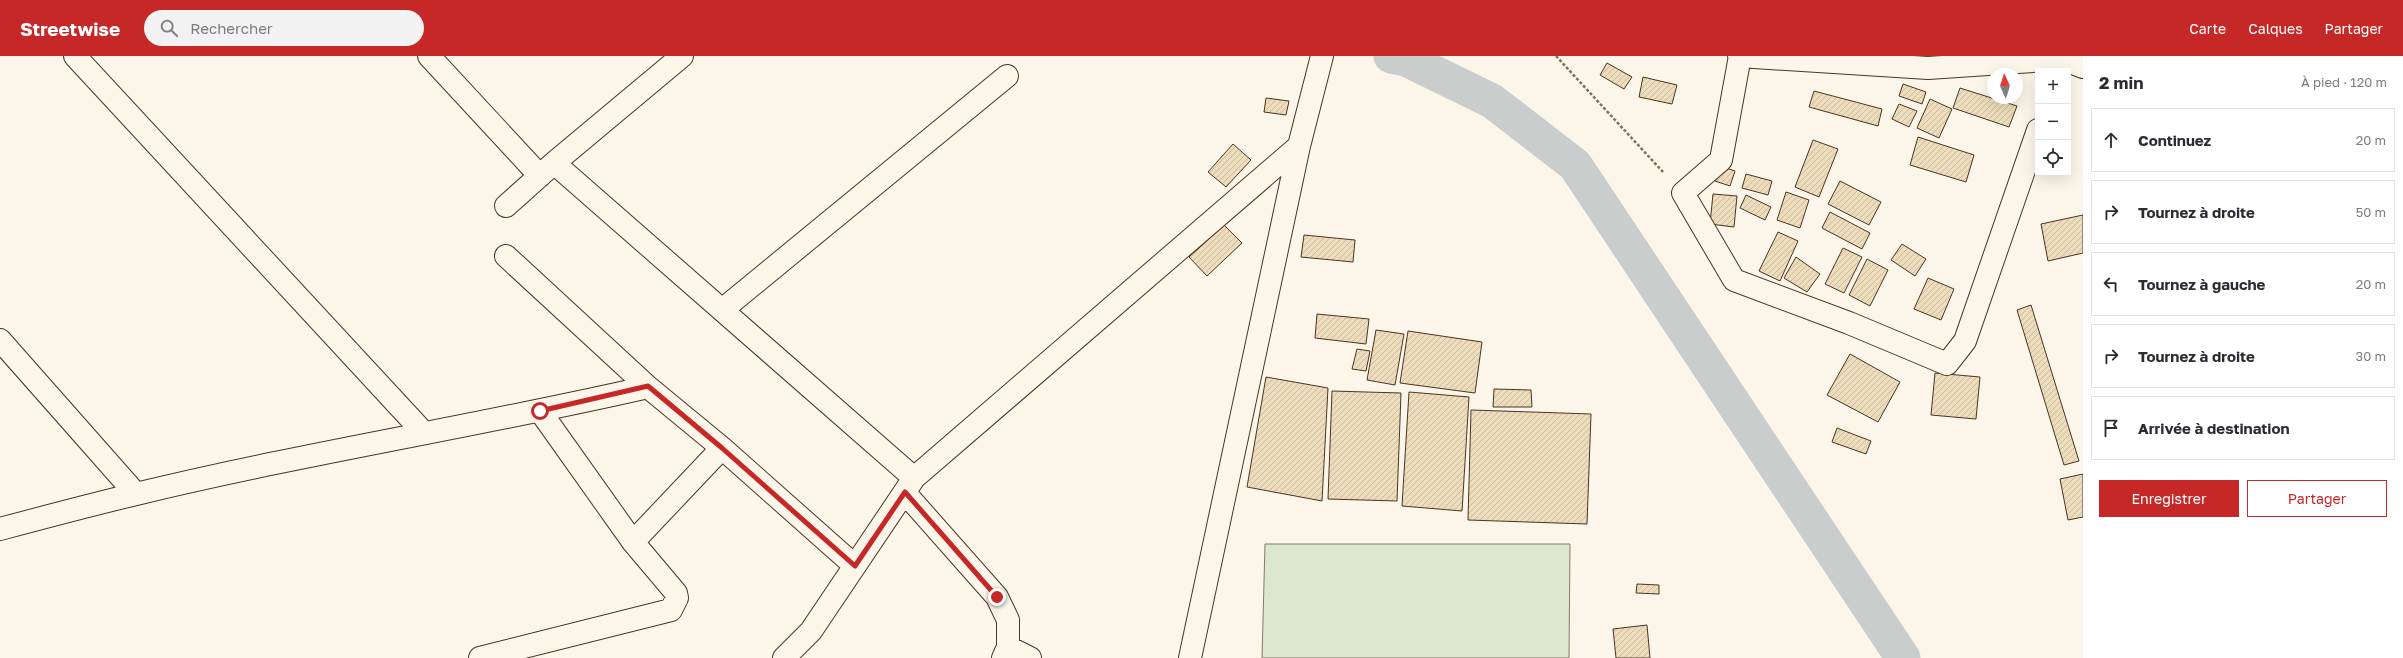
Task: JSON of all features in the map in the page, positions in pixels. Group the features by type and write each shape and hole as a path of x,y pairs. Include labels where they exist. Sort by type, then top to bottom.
{"street":[{"path":"75,56 424,433"},
{"path":"429,56 547,169 722,310 910,486 997,597 1008,620 1005,653 1030,658"},
{"path":"506,206 547,169 682,56"},
{"path":"1190,658 1299,146 1322,56"},
{"path":"2035,139 1965,341 1947,364 1849,323 1734,280 1683,193 1721,160 1740,56 1928,68 2062,62 2083,67"},
{"path":"722,310 1007,76"},
{"path":"784,658 811,631 910,486 1299,146"},
{"path":"506,256 648,386 722,448 855,566"},
{"path":"0,340 136,494"},
{"path":"0,529 136,494 424,433 540,411 648,386"},
{"path":"480,658 671,610 676,603 676,593 633,542 540,411"},
{"path":"633,542 722,448"}],"path":[{"path":"1556,56 1683,193"}],"green space":[{"path":"1265,544 1570,544 1569,658 1262,658"}],"building":[{"path":"1607,63 1632,77 1624,89 1600,75"},
{"path":"1643,77 1677,85 1672,104 1639,97"},
{"path":"1903,84 1926,92 1922,104 1899,96"},
{"path":"1960,88 1987,97 1987,104 2011,104 2017,106 2009,127 1953,108"},
{"path":"1814,91 1882,109 1878,126 1809,107"},
{"path":"1266,98 1289,101 1286,115 1264,112"},
{"path":"1930,99 1952,109 1939,138 1917,128"},
{"path":"1899,104 1917,111 1909,127 1892,119"},
{"path":"1918,137 1974,155 1966,182 1910,165"},
{"path":"1813,140 1838,149 1819,197 1795,187"},
{"path":"1233,144 1251,160 1226,187 1208,172"},
{"path":"1721,166 1735,171 1730,186 1715,181"},
{"path":"1746,174 1772,181 1768,195 1742,188"},
{"path":"1840,181 1881,202 1869,225 1828,204"},
{"path":"1786,192 1809,200 1800,228 1777,220"},
{"path":"1713,194 1737,196 1734,227 1710,224"},
{"path":"1746,195 1771,207 1765,220 1740,208"},
{"path":"1830,212 1870,233 1862,249 1822,228"},
{"path":"2083,215 2083,253 2048,261 2041,224"},
{"path":"1224,225 1242,243 1207,276 1189,257"},
{"path":"1778,232 1798,241 1780,281 1759,271"},
{"path":"1304,235 1355,240 1353,262 1301,257"},
{"path":"1902,244 1926,259 1915,276 1891,260"},
{"path":"1843,248 1862,257 1844,293 1825,284"},
{"path":"1796,257 1820,274 1807,292 1784,278"},
{"path":"1867,259 1888,270 1870,306 1849,295"},
{"path":"1928,278 1954,289 1941,320 1914,309"},
{"path":"2031,305 2079,461 2064,465 2017,310"},
{"path":"1317,314 1369,319 1366,344 1315,338"},
{"path":"1376,330 1404,334 1395,385 1367,380"},
{"path":"1408,331 1482,342 1475,393 1400,383"},
{"path":"1357,349 1370,351 1366,371 1352,369"},
{"path":"1850,354 1900,382 1878,422 1827,395"},
{"path":"1935,373 1980,377 1976,419 1931,415"},
{"path":"1266,377 1328,388 1322,501 1247,487"},
{"path":"1494,389 1531,390 1532,407 1493,407"},
{"path":"1332,391 1401,393 1397,501 1328,499"},
{"path":"1409,392 1469,397 1462,511 1402,506"},
{"path":"1471,410 1591,414 1587,524 1468,520"},
{"path":"1837,428 1871,441 1866,454 1832,442"},
{"path":"2083,474 2083,517 2068,520 2060,479"},
{"path":"1637,584 1659,585 1659,594 1636,593"},
{"path":"1647,625 1650,658 1616,658 1613,629"}],"waterway":[{"path":"1391,56 1406,59 1492,101 1575,165 1903,658"}],"route":[{"path":"540,411 648,386 722,448 855,566 905,492 997,597"}]}
